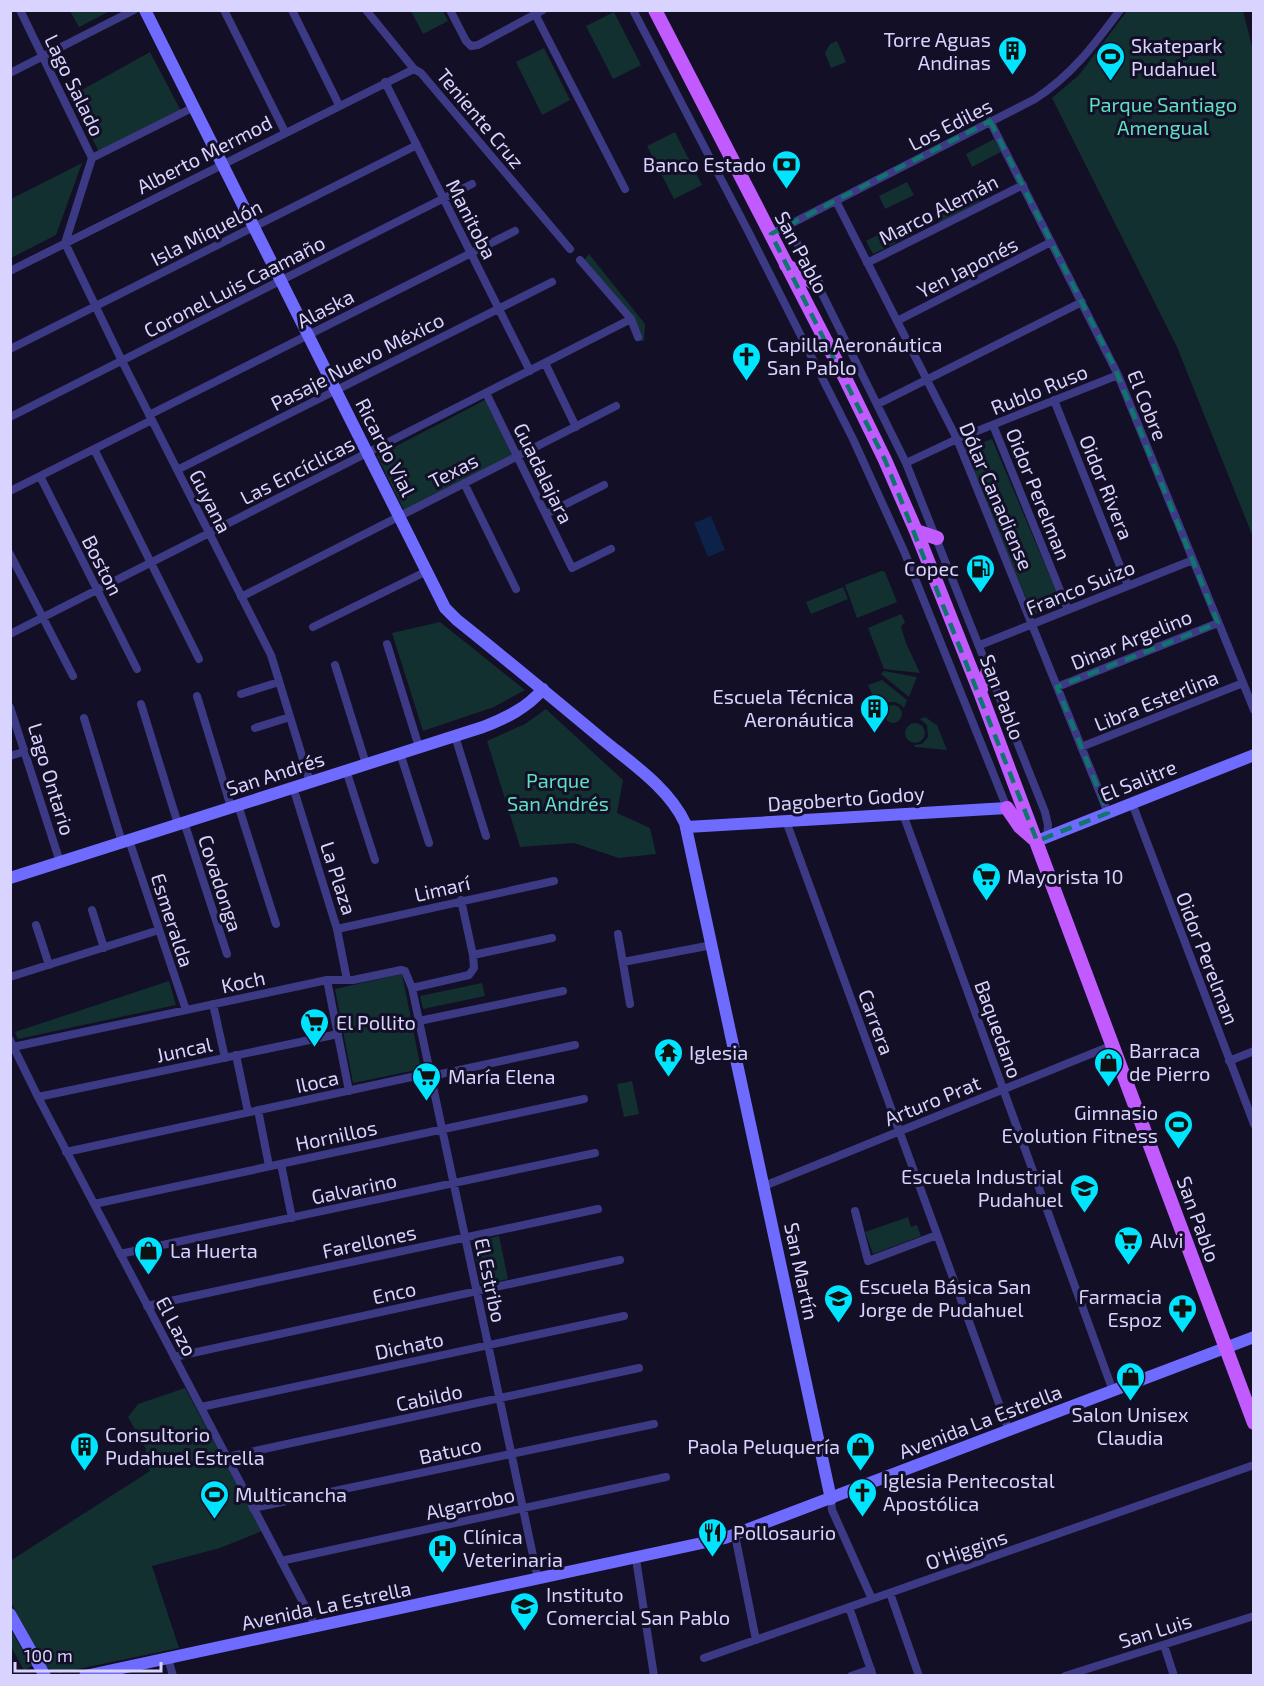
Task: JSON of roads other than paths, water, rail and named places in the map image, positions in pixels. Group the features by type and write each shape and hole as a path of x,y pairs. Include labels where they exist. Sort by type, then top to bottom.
{"main road":[{"name":"San Pablo","path":"655,10 860,408 916,531 1042,839 1113,1045 1254,1423"},
{"path":"786,265 817,285"},
{"path":"916,531 937,538"},
{"path":"980,692 989,668"},
{"path":"1007,808 1020,827 1042,839"}],"street":[{"name":"Lago Salado","path":"20,10 92,158 65,243"},
{"path":"10,73 134,10"},
{"name":"Ricardo Vial","path":"145,10 446,608 659,788 679,811 687,827"},
{"path":"224,10 285,132"},
{"path":"292,10 339,105"},
{"name":"Teniente Cruz","path":"366,10 570,249"},
{"path":"450,10 471,46 478,45 537,12 625,189"},
{"name":"San Pablo","path":"633,10 858,450 904,551 1007,808"},
{"name":"Los Ediles","path":"771,234 1035,99 1076,67 1120,10"},
{"name":"Alberto Mermod","path":"10,271 414,69"},
{"name":"Manitoba","path":"385,82 530,371"},
{"path":"92,158 194,107"},
{"name":"El Cobre","path":"990,122 1118,375 1254,710"},
{"name":"Isla Miquelón","path":"10,349 417,145"},
{"name":"Coronel Luis Caamaño","path":"10,417 472,184"},
{"name":"Marco Alemán","path":"867,263 1023,185"},
{"name":"Dólar Canadiense","path":"836,201 957,439 1108,813"},
{"name":"San Pablo","path":"788,225 906,463 1045,812 1048,825 1042,839"},
{"name":"Alaska","path":"10,491 308,335 515,231"},
{"name":"Yen Japonés","path":"897,321 1051,242"},
{"name":"Guyana","path":"65,243 150,418 271,655 310,782"},
{"path":"580,260 632,319 639,338"},
{"name":"Pasaje Nuevo México","path":"177,471 552,282"},
{"path":"878,404 1082,302"},
{"name":"Las Encíclicas","path":"10,634 632,319"},
{"path":"545,363 576,427"},
{"name":"Rublo Ruso","path":"906,463 957,439 1118,375"},
{"name":"Guadalajara","path":"486,393 572,568 611,549"},
{"name":"Oidor Rivera","path":"1054,400 1128,586"},
{"name":"Texas","path":"241,597 616,406"},
{"name":"Oidor Perelman","path":"993,425 1068,610"},
{"path":"94,449 199,659"},
{"name":"Boston","path":"40,476 137,669"},
{"path":"464,483 516,589"},
{"path":"546,514 604,485"},
{"path":"10,554 73,676"},
{"name":"Franco Suizo","path":"980,645 1193,560"},
{"path":"313,627 427,571"},
{"name":"Dinar Argelino","path":"1057,687 1218,623"},
{"path":"387,644 419,747"},
{"path":"335,665 366,764"},
{"path":"241,694 279,682"},
{"name":"Libra Esterlina","path":"1081,747 1243,683"},
{"name":"San Andrés","path":"10,878 455,736 511,715 532,701 543,689"},
{"path":"197,696 276,924"},
{"name":"Covadonga","path":"141,704 227,954"},
{"name":"Lago Ontario","path":"10,706 60,862"},
{"path":"255,728 290,717"},
{"name":"Esmeralda","path":"84,718 186,1010"},
{"path":"455,736 486,836"},
{"path":"10,756 26,751"},
{"path":"400,753 429,843"},
{"name":"El Salitre","path":"1042,839 1254,755"},
{"path":"346,770 375,860"},
{"name":"La Plaza","path":"293,787 337,929 347,980"},
{"name":"Oidor Perelman","path":"1132,803 1253,1122"},
{"name":"Dagoberto Godoy","path":"687,827 1007,808"},
{"name":"Baquedano","path":"903,814 1113,1391"},
{"name":"Carrera","path":"786,821 1009,1431"},
{"name":"San Martín","path":"687,827 832,1510 872,1599"},
{"name":"Limarí","path":"337,929 554,881"},
{"path":"412,988 469,975 474,968 461,900"},
{"path":"92,910 104,948"},
{"path":"36,925 49,965"},
{"path":"10,977 159,930"},
{"path":"618,934 630,1004"},
{"path":"473,955 552,938"},
{"path":"623,962 712,945"},
{"name":"Koch","path":"12,1043 327,980 347,980 403,970 412,988"},
{"path":"327,980 349,1091"},
{"name":"El Estribo","path":"412,988 538,1579"},
{"path":"419,1021 563,991"},
{"path":"213,1004 225,1058"},
{"name":"Juncal","path":"38,1097 338,1034"},
{"name":"El Lazo","path":"12,1043 66,1152 316,1627"},
{"name":"Iloca","path":"66,1152 430,1073 441,1074 576,1045"},
{"name":"Arturo Prat","path":"764,1186 1113,1045"},
{"path":"1229,1060 1254,1052"},
{"path":"236,1055 248,1112"},
{"name":"Hornillos","path":"94,1204 585,1099"},
{"path":"258,1110 269,1166"},
{"name":"Galvarino","path":"120,1254 595,1154"},
{"path":"281,1164 292,1218"},
{"name":"Farellones","path":"147,1306 598,1209"},
{"path":"855,1211 868,1261 937,1235"},
{"name":"Enco","path":"174,1357 621,1260"},
{"name":"Dichato","path":"201,1407 624,1316"},
{"name":"Avenida La Estrella","path":"86,1676 636,1559 735,1535 1254,1337"},
{"name":"Cabildo","path":"227,1457 639,1368"},
{"name":"Batuco","path":"254,1508 654,1424"},
{"name":"O'Higgins","path":"704,1658 1254,1465"},
{"name":"Algarrobo","path":"281,1561 666,1477"},
{"path":"735,1535 756,1640"},
{"path":"636,1559 654,1676"},
{"path":"890,1593 919,1676"},
{"path":"849,1607 872,1672 851,1676"},
{"path":"10,1614 45,1676"},
{"name":"San Luis","path":"1065,1676 1254,1617"},
{"path":"1164,1645 1174,1676"},
{"path":"168,1658 173,1676"}],"water":[{"path":"711,516 725,550 708,557 694,523"}],"place":[{"name":"Torre Aguas Andinas","path":"1012,76"},
{"name":"Skatepark Pudahuel","path":"1110,82"},
{"name":"Banco Estado","path":"787,190"},
{"name":"Capilla Aeronáutica San Pablo","path":"746,382"},
{"name":"Copec","path":"980,594"},
{"name":"Escuela Técnica Aeronáutica","path":"875,734"},
{"name":"Mayorista 10","path":"986,902"},
{"name":"El Pollito","path":"315,1048"},
{"name":"Iglesia","path":"668,1078"},
{"name":"Barraca de Pierro","path":"1108,1088"},
{"name":"María Elena","path":"427,1102"},
{"name":"Gimnasio Evolution Fitness","path":"1179,1150"},
{"name":"Escuela Industrial Pudahuel","path":"1084,1214"},
{"name":"Alvi","path":"1129,1266"},
{"name":"La Huerta","path":"149,1276"},
{"name":"Escuela Básica San Jorge de Pudahuel","path":"838,1324"},
{"name":"Farmacia Espoz","path":"1183,1334"},
{"name":"Salon Unisex Claudia","path":"1130,1402"},
{"name":"Consultorio Pudahuel Estrella","path":"84,1472"},
{"name":"Paola Peluquería","path":"861,1472"},
{"name":"Iglesia Pentecostal Apostólica","path":"862,1518"},
{"name":"Multicancha","path":"214,1520"},
{"name":"Pollosaurio","path":"712,1558"},
{"name":"Clínica Veterinaria","path":"442,1574"},
{"name":"Instituto Comercial San Pablo","path":"525,1632"}],"park label":[{"name":"Parque Santiago Amengual","path":"1163,116"},
{"name":"Parque San Andrés","path":"558,792"}]}
